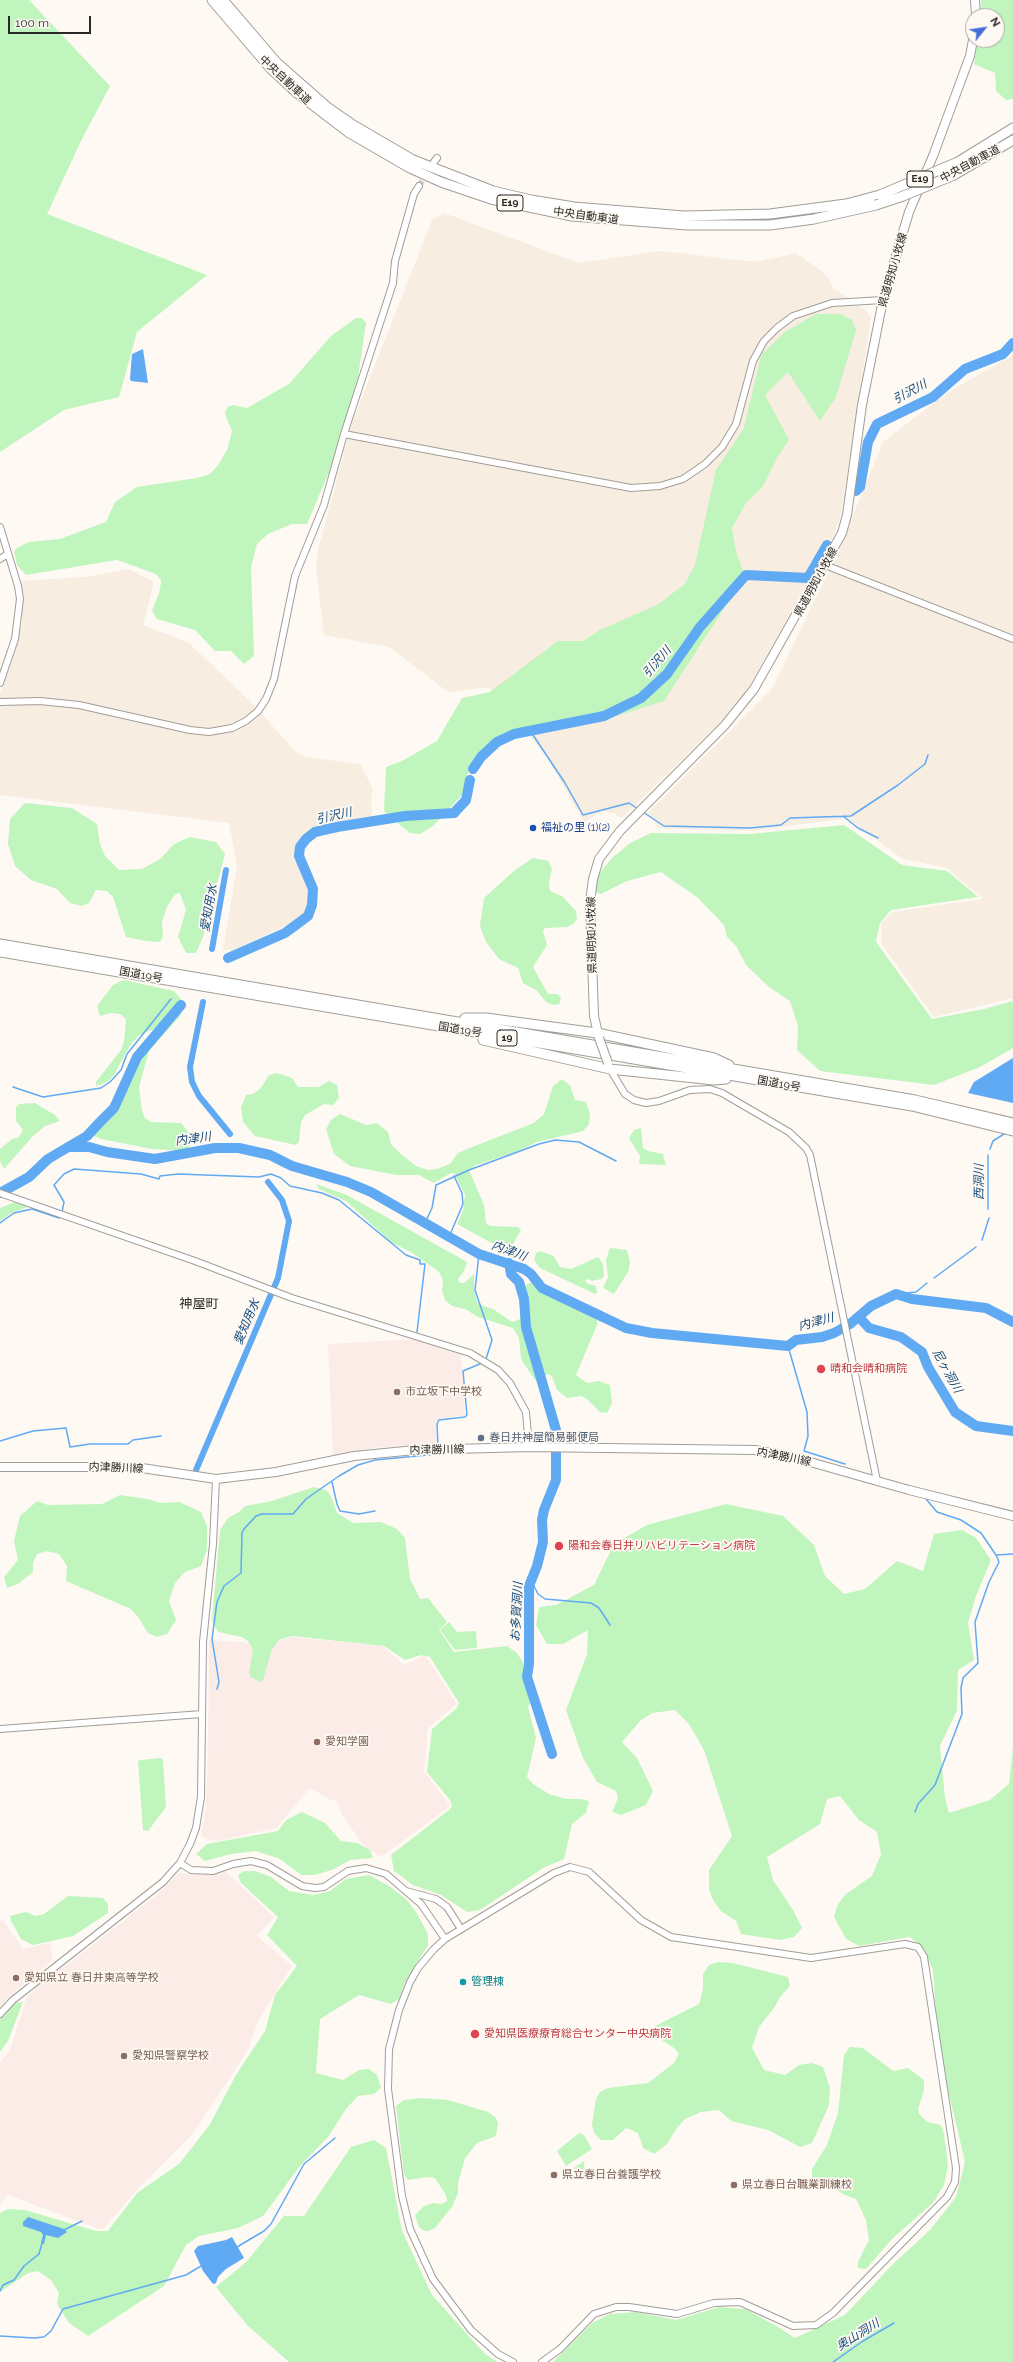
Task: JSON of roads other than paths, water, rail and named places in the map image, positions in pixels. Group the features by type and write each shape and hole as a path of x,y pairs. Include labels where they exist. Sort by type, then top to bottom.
{"highway":[{"name":"中央自動車道","path":"212,0 271,68 297,93 348,132 410,168 441,182 491,198 578,216 687,225 770,224 814,219 876,205 903,196 954,174 1013,140"},
{"name":"中央自動車道","path":"223,0 277,63 327,107 353,126 413,160 493,191 531,200 574,207 684,216 770,214 846,204 880,195 958,162 1013,128"},
{"name":"国道19号","path":"0,944 741,1074 912,1106 1013,1131"},
{"name":"国道19号","path":"0,952 438,1022"},
{"path":"438,1022 486,1018 598,1035 714,1058 741,1074"},
{"path":"438,1022 485,1041 609,1066 714,1080 741,1074"},
{"name":"国道19号","path":"741,1074 915,1100 1013,1123"}],"main road":[{"name":"県道明知小牧線","path":"609,1066 598,1035 594,1016 590,902 593,879 599,858 620,831 725,725 754,689 842,533 847,514 862,405 883,300 909,212 933,156 970,56 972,48"},
{"name":"内津勝川線","path":"0,1467 135,1467 216,1479 276,1472 380,1452 529,1447 761,1451 789,1456 877,1481 1013,1516"}],"street":[{"path":"0,702 67,703 190,730 209,732 232,728 246,721 262,705 274,679 295,576 324,505 344,434 393,283 395,261 414,194 419,186"},
{"path":"344,434 632,488 660,486 682,479 705,464 722,447 736,424 753,361 764,341 777,328 793,316 832,303 883,300"},
{"path":"0,527 18,586 20,612 15,639 0,683"},
{"path":"0,559 8,554"},
{"path":"825,565 1013,639"},
{"path":"609,1066 625,1094 634,1100 646,1103 659,1101 690,1090 710,1089 722,1093 798,1138 810,1155 877,1481"},
{"path":"0,1193 195,1261 292,1298 470,1353 498,1370 510,1383 526,1412 529,1447"},
{"path":"0,2014 13,2000 163,1882 180,1863 194,1833 199,1812 203,1642 213,1544 216,1479"},
{"path":"0,1729 202,1714"},
{"path":"180,1863 191,1870 213,1871 233,1864 251,1861 267,1865 302,1886 315,1888 324,1886 348,1871 366,1868 386,1874 421,1904 445,1939"},
{"path":"512,2362 498,2354 471,2330 433,2279 410,2229 402,2196 388,2089 389,2049 399,2010 410,1982 418,1968 445,1939 554,1873 570,1867 588,1872 646,1924 671,1937 811,1958 912,1945 918,1947 924,1956 956,2168 956,2182 947,2197 833,2313 816,2326 793,2326 740,2302 714,2303 677,2314 629,2307 616,2307 594,2314 560,2349 542,2362"},
{"path":"405,1890 436,1899 447,1907 461,1930"}],"water":[{"path":"143,349 148,383 131,381 130,379 132,354"},
{"path":"1013,1058 1013,1103 968,1093 974,1082"},
{"path":"28,2217 64,2229 67,2232 58,2238 46,2235 44,2244 41,2243 43,2235 41,2232 23,2226 23,2222"},
{"path":"232,2237 244,2258 226,2269 218,2277 216,2283 213,2284 203,2271 194,2251 198,2246 226,2240"}],"waterway":[{"name":"引沢川","path":"856,491 860,487 868,442 877,424 933,397 965,369 1003,354 1013,343"},
{"name":"引沢川","path":"473,769 481,757 497,742 514,734 604,716 641,698 667,674 700,627 746,575 808,578 827,545"},
{"path":"531,732 565,783 583,815 629,803 638,809"},
{"path":"643,812 664,826 750,828 781,825 790,818 851,816 898,785 925,764 928,755"},
{"name":"引沢川","path":"228,958 285,933 308,916 312,905 313,889 299,856 300,847 306,839 315,832 405,816 454,813 466,800 470,780"},
{"path":"843,816 858,828 878,838"},
{"name":"愛知用水","path":"212,949 226,870"},
{"path":"13,1087 43,1097 101,1088 110,1082 121,1070 127,1054 171,999"},
{"name":"愛知用水","path":"203,1002 190,1067 192,1082 199,1096 230,1134"},
{"path":"0,1193 29,1177 48,1159 87,1136 114,1108 137,1057 181,1005"},
{"name":"西洞川","path":"990,1149 993,1141 1004,1134"},
{"path":"425,1223 432,1208 436,1185 469,1170 539,1144 555,1140 579,1142 616,1161"},
{"name":"内津川","path":"68,1147 89,1147 107,1152 155,1159 215,1148 239,1148 270,1155 292,1166 347,1182 371,1192 479,1254 524,1269 531,1274 542,1288 626,1328 652,1333 788,1346 796,1340 822,1337 834,1333 850,1324 871,1306 896,1294 912,1299 986,1308 1013,1322"},
{"name":"西洞川","path":"988,1155 988,1209"},
{"path":"62,1212 64,1202 54,1185 64,1174 74,1169 141,1174 159,1179 160,1176 178,1174 259,1177 271,1174 281,1178 290,1186 322,1193 339,1200 406,1255 420,1260 420,1264 425,1264 417,1332"},
{"path":"449,1237 463,1204 462,1193 454,1176"},
{"name":"愛知用水","path":"196,1470 278,1278 289,1221 282,1200 268,1182"},
{"path":"0,1223 14,1213 32,1209 59,1218 61,1215"},
{"name":"西洞川","path":"982,1240 989,1218"},
{"name":"西洞川","path":"934,1278 976,1247"},
{"path":"479,1254 475,1290 492,1340 486,1359"},
{"name":"お多賀洞川","path":"509,1263 511,1274 519,1282 524,1299 526,1327 556,1430 556,1480 544,1510 542,1520 543,1542 537,1566 529,1586 529,1664 527,1677 552,1754"},
{"name":"西洞川","path":"896,1294 916,1292 927,1283"},
{"name":"尼ヶ洞川","path":"859,1317 869,1328 901,1337 922,1352 928,1367 955,1412 976,1426 1013,1431"},
{"path":"788,1346 807,1412 808,1436 804,1451 845,1464"},
{"path":"438,1446 437,1424 439,1420 465,1417 467,1415 463,1371 482,1363"},
{"path":"0,1441 33,1431 66,1428 70,1447 90,1444 128,1444 133,1440 161,1436"},
{"path":"217,1689 219,1682 212,1639 217,1602 224,1586 241,1573 242,1533 256,1516 262,1514 293,1514 306,1499 358,1465 375,1460 438,1454 438,1452"},
{"path":"332,1482 340,1511 359,1514 375,1511"},
{"path":"926,1499 937,1512 961,1520 981,1533 996,1555 1013,1554"},
{"path":"915,1812 918,1804 935,1785 962,1714 961,1688 963,1678 978,1663 975,1622 989,1582 999,1562 996,1555"},
{"path":"531,1580 538,1594 545,1599 591,1603 599,1608 610,1625"},
{"path":"237,2247 264,2231 271,2224 304,2164 335,2138"},
{"path":"64,2230 82,2221"},
{"path":"0,2291 3,2285 14,2280 24,2266 39,2254 42,2243"},
{"path":"0,2336 34,2338 44,2337 51,2331 63,2309 186,2275 201,2266"},
{"name":"奥山洞川","path":"833,2362 863,2341 894,2323"}],"tunnel":[{"path":"419,186 433,164"}],"place":[{"name":"福祉の里 (1)(2)","path":"533,828"},
{"name":"晴和会晴和病院","path":"821,1369"},
{"name":"市立坂下中学校","path":"397,1392"},
{"name":"春日井神屋簡易郵便局","path":"481,1438"},
{"name":"陽和会春日井リハビリテーション病院","path":"559,1546"},
{"name":"愛知学園","path":"317,1742"},
{"name":"愛知県立 春日井東高等学校","path":"16,1978"},
{"name":"管理棟","path":"463,1982"},
{"name":"愛知県医療療育総合センター中央病院","path":"475,2034"},
{"name":"愛知県警察学校","path":"124,2056"},
{"name":"県立春日台養護学校","path":"554,2175"},
{"name":"県立春日台職業訓練校","path":"734,2185"}],"district":[{"name":"神屋町","path":"199,1304"}]}
